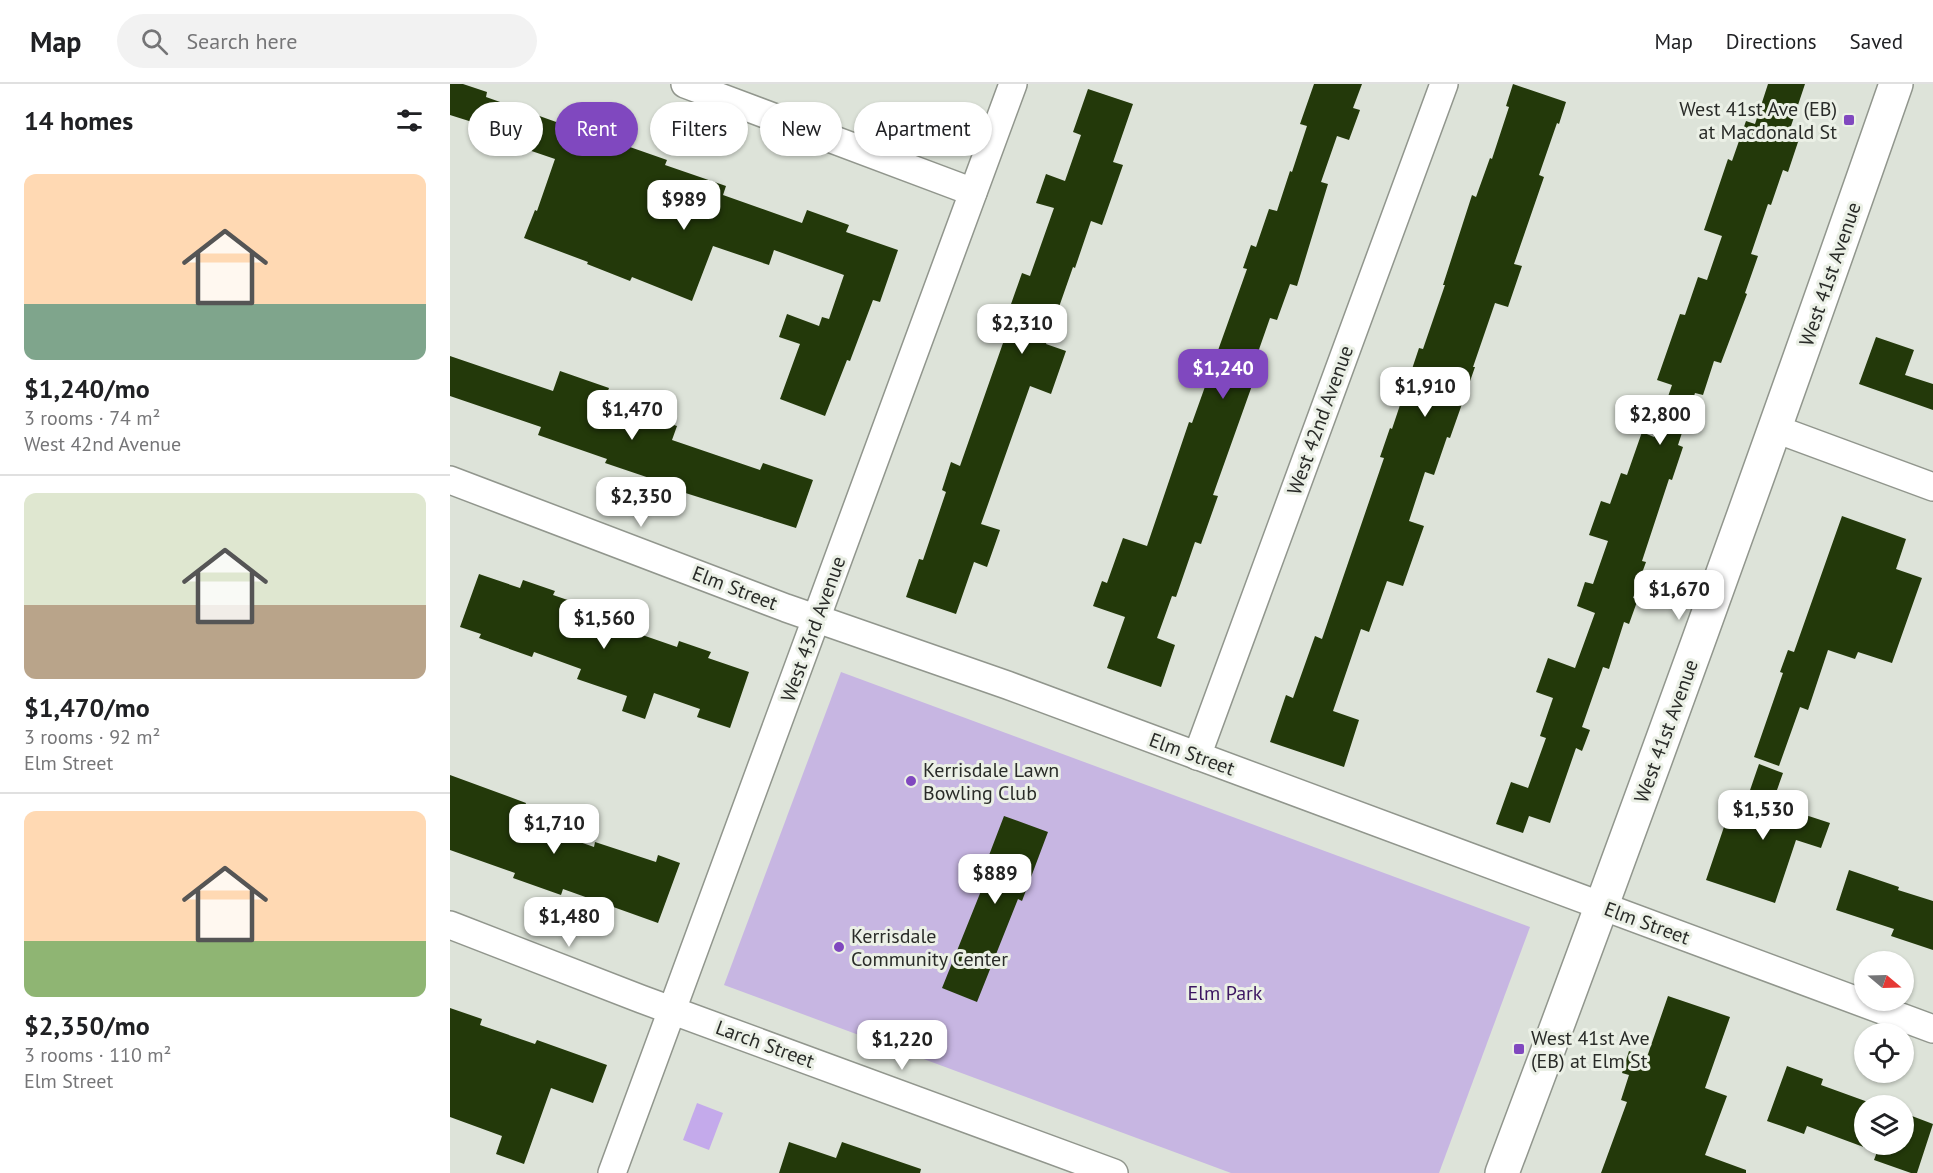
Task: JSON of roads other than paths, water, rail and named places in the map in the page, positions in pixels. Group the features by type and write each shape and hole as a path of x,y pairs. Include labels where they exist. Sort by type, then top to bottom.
{"main road":[{"name":"West 41st Avenue","path":"1502,1173 1602,907 1776,429 1896,84"}],"street":[{"path":"685,84 974,192"},
{"name":"West 43rd Avenue","path":"612,1173 674,1011 1013,84"},
{"name":"West 42nd Avenue","path":"1197,756 1444,84"},
{"path":"1776,429 1933,487"},
{"name":"Elm Street","path":"450,480 816,619 1007,686 1933,1029"},
{"name":"Larch Street","path":"450,926 1114,1173"}],"place":[{"name":"West 41st Ave (EB) at Macdonald St","path":"1849,120"},
{"name":"Kerrisdale Lawn Bowling Club","path":"911,781"},
{"name":"Kerrisdale Community Center","path":"839,947"},
{"name":"West 41st Ave (EB) at Elm St","path":"1519,1049"}],"park label":[{"name":"Elm Park","path":"1225,993"}]}
